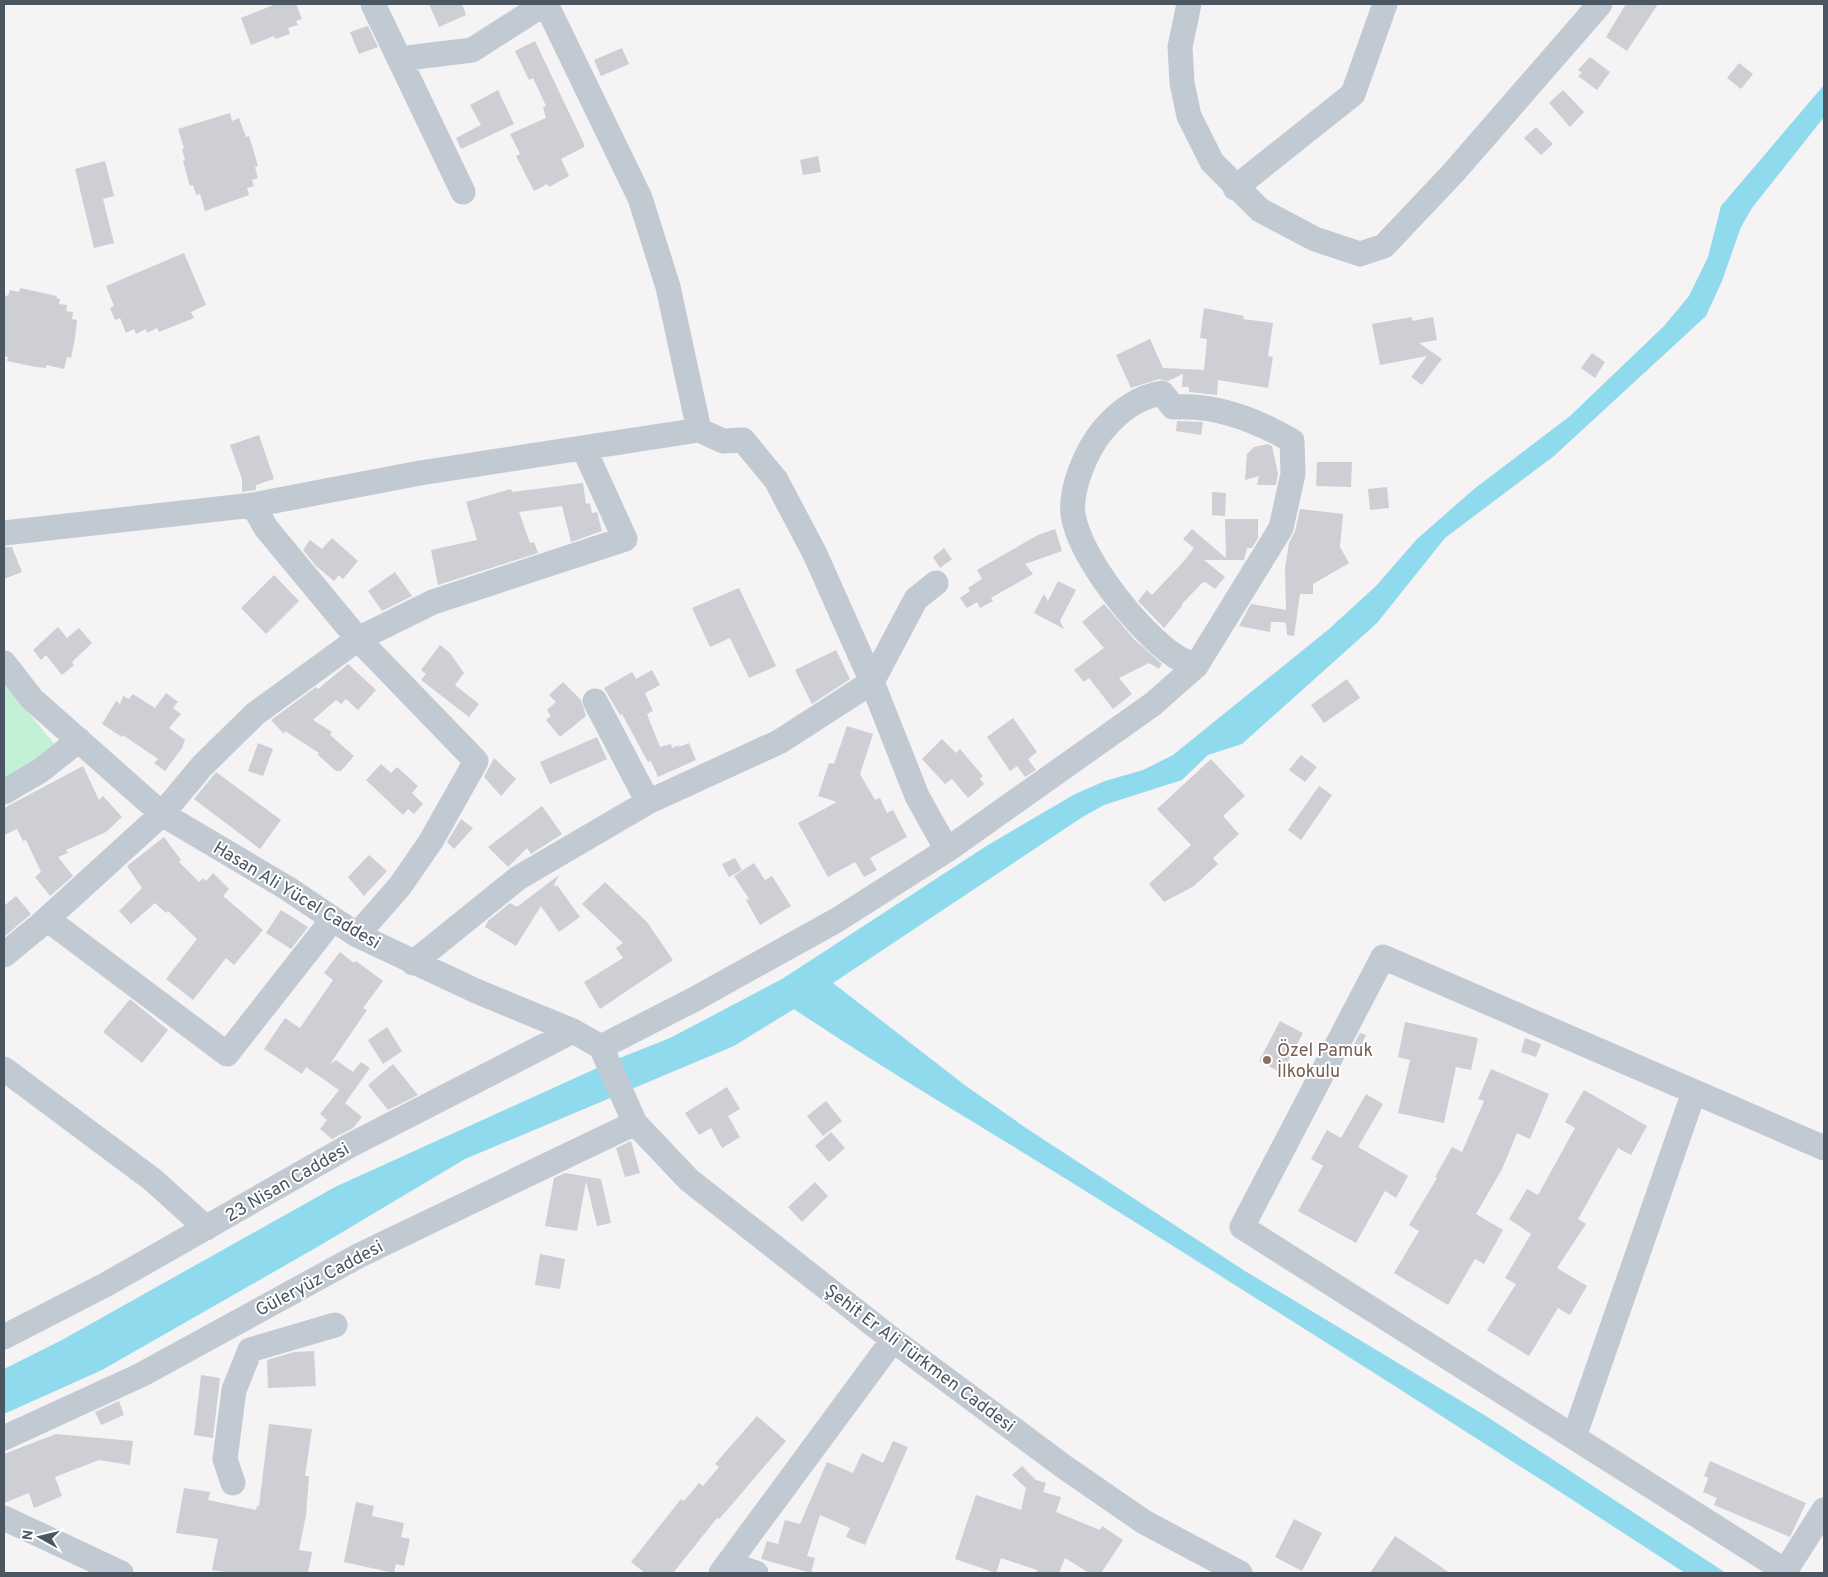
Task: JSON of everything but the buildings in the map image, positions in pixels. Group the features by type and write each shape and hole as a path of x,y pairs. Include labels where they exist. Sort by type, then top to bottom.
{"street":[{"path":"373,4 464,192"},
{"path":"400,59 472,50 545,4 640,198 668,287 699,430"},
{"path":"1189,4 1180,48 1182,83 1189,116 1212,162 1235,188 1260,210 1315,240 1360,254 1384,246 1454,172 1600,4"},
{"path":"1235,188 1353,94 1386,4"},
{"path":"631,1115 600,1047 693,1000 837,920 947,850 1153,704 1196,666 1281,528 1293,474 1292,442 1266,426 1232,413 1191,406 1173,407 1162,392 1145,395 1117,414 1090,446 1078,479 1073,513 1081,543 1100,573 1135,620 1175,656 1196,666"},
{"path":"4,533 253,505 420,473 699,430 723,441 744,440 776,480 815,554 872,682 917,796 947,850"},
{"path":"4,955 47,919 162,814 202,766 255,714 358,639 433,602 625,539 584,449"},
{"path":"253,505 266,528 358,639 476,761 431,841 400,886 357,936"},
{"path":"413,963 518,878 648,802 779,742 872,682 916,599 936,584"},
{"name":"Hasan Ali Yücel Caddesi","path":"4,663 32,699 162,814 287,888 357,936 413,963 574,1031 600,1047"},
{"path":"595,701 648,802"},
{"path":"4,792 40,771 79,740"},
{"path":"47,919 227,1054 333,919"},
{"path":"1824,1148 1383,957 1242,1227 1785,1572 1824,1510"},
{"name":"23 Nisan Caddesi","path":"4,1336 107,1284 349,1146 574,1031"},
{"path":"4,1069 153,1180 206,1228"},
{"path":"1574,1437 1694,1092"},
{"name":"Şehit Er Ali Türkmen Caddesi","path":"631,1115 689,1180 893,1340 1063,1466 1144,1522 1240,1573"},
{"name":"Güleryüz Caddesi","path":"4,1438 141,1375 376,1247 631,1115"},
{"path":"233,1483 225,1459 234,1390 250,1350 335,1325"},
{"path":"756,1573 725,1568 893,1340"},
{"path":"4,1518 121,1573"}],"green space":[{"path":"4,683 60,751 4,780"}],"water":[{"path":"1824,85 1824,117 1752,208 1741,227 1722,281 1706,316 1554,456 1445,538 1377,623 1242,744 1208,755 1182,780 1104,805 1081,818 833,983 966,1086 1029,1130 1245,1271 1486,1416 1726,1573 1685,1573 1317,1337 794,1009 734,1046 465,1159 319,1246 102,1370 4,1414 4,1369 62,1340 335,1187 617,1059 670,1038 782,979 988,845 1075,794 1105,781 1143,770 1173,755 1329,629 1376,586 1417,539 1474,489 1570,416 1664,326 1689,296 1708,257 1721,206"}],"place":[{"name":"Özel Pamuk İlkokulu","path":"1267,1060"}]}
